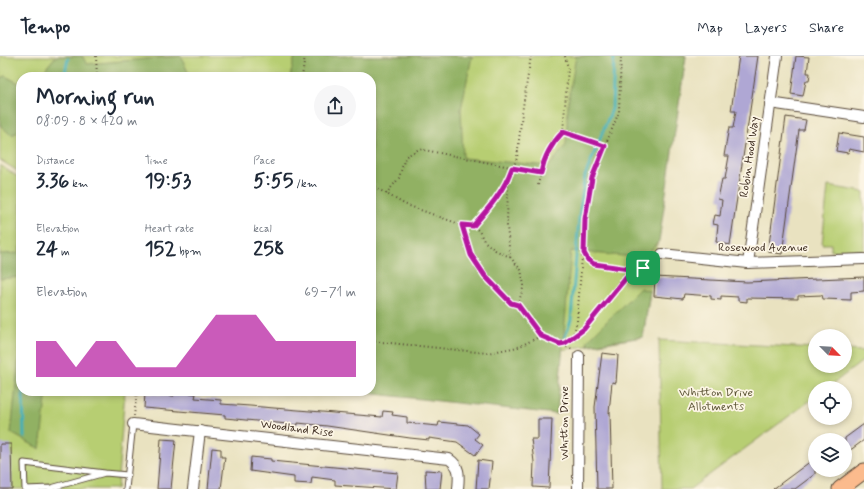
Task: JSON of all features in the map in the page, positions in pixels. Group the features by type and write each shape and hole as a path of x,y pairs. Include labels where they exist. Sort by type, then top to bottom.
{"main road":[{"path":"840,489 864,471"}],"street":[{"name":"Robin Hood Way","path":"748,262 777,56"},
{"path":"770,103 864,117"},
{"name":"Rosewood Avenue","path":"662,254 748,262 864,259"},
{"name":"Whitton Drive","path":"576,353 578,489"},
{"name":"Woodland Rise","path":"134,424 449,459 456,464 460,473 458,489"},
{"path":"193,489 200,431"}],"lane":[{"path":"126,489 134,424"},
{"path":"105,473 51,488 25,489 24,462 128,475"}],"path":[{"path":"96,56 98,72"},
{"path":"303,72 305,56"},
{"path":"510,257 507,226 508,182 512,168 518,158 522,114 531,56"},
{"path":"538,185 543,163 552,143 563,132 568,68 565,56"},
{"path":"574,336 584,253 585,219 592,178 619,112 621,56"},
{"path":"563,132 604,146"},
{"path":"386,194 398,178 405,157 419,149 541,173"},
{"path":"473,226 508,182"},
{"path":"376,188 404,204 462,225 473,226 479,231 484,241 495,250 510,257 521,270 524,285 518,305"},
{"path":"462,225 471,255 485,276 511,303 518,305 541,336 560,344 565,343 588,325 626,278 661,260 662,254"},
{"path":"584,253 588,260 594,264 629,269 643,268"},
{"path":"376,342 487,353 518,347 541,336"},
{"path":"565,343 576,353"},
{"path":"134,424 137,396"}],"green space":[{"path":"0,56 686,56 643,337 560,350 376,84 376,72 16,72 16,170 0,160"},
{"path":"56,56 82,56 87,64 181,56 188,72 45,72 46,68"},
{"path":"295,56 472,56 461,109 463,158 549,166 566,145 568,103 576,56 686,56 659,241 645,258 571,251 557,414 376,394 376,72 291,72"},
{"path":"5,76 16,82 16,133 11,135 0,125 0,78"},
{"path":"0,165 16,176 16,396 125,396 117,489 0,489"},
{"path":"828,186 864,192 864,250 831,251 831,244 822,244"},
{"path":"16,253 16,277 0,279 0,254"},
{"path":"640,288 650,291 643,337 587,345 588,340"},
{"name":"Whitton Drive Allotments","path":"659,340 808,348 808,373 847,373 836,381 808,381 808,402 690,489 662,489"},
{"name":"Whitton Drive Allotments","path":"852,350 864,351 864,360 852,369"},
{"path":"16,385 16,396 46,396 40,449 11,433"}],"building":[{"path":"739,56 758,56 730,245 716,242 718,225 713,224 715,215 720,216 722,200 718,199 722,179 725,179 729,156 724,156 729,128 733,128 736,111 731,111"},
{"path":"796,56 809,57 807,73 810,73 809,81 806,81 803,96 791,94"},
{"path":"786,117 806,120 804,130 799,130 782,254 768,252"},
{"path":"839,133 864,137 864,152 849,149 848,153 836,151"},
{"path":"655,277 747,282 864,277 864,291 851,292 851,300 823,299 822,295 798,296 798,299 747,298 747,302 738,301 738,297 721,296 721,300 711,299 711,296 684,294 683,299 654,296"},
{"path":"602,353 618,355 616,383 612,382 609,413 610,412 612,489 597,489 595,407"},
{"path":"145,396 196,396 195,398 221,400 221,404 382,417 383,411 393,412 392,415 407,417 407,423 438,426 439,422 468,425 479,434 475,439 483,445 475,455 457,442 429,438 429,440 327,426 298,423 298,425 225,418 225,415 144,408"},
{"path":"538,419 552,419 549,488 533,487 534,462 531,439 538,439"},
{"path":"864,424 864,440 852,449 852,433"},
{"path":"161,439 176,440 171,489 157,489"},
{"path":"0,444 11,444 12,489 0,489"},
{"path":"212,448 221,449 221,457 225,457 221,489 208,489"},
{"path":"251,457 271,459 271,461 398,473 396,489 335,485 335,480 312,477 311,484 294,483 294,477 250,471"},
{"path":"478,460 492,462 489,489 476,489"},
{"path":"808,463 808,477 811,477 795,489 773,489"},
{"path":"425,470 442,471 440,489 426,489"}],"waterway":[{"path":"565,337 571,320 579,218 585,176 612,109 614,56"},
{"path":"65,72 68,59"},
{"path":"23,396 24,437"}],"route":[{"path":"563,132 605,146 592,178 585,219 584,253 588,260 594,264 607,266 629,269 643,268 626,278 584,329 565,343 560,344 541,336 518,305 511,303 485,276 471,255 462,225 473,226 508,182 512,168 541,173 543,163 552,143 563,132"}]}
